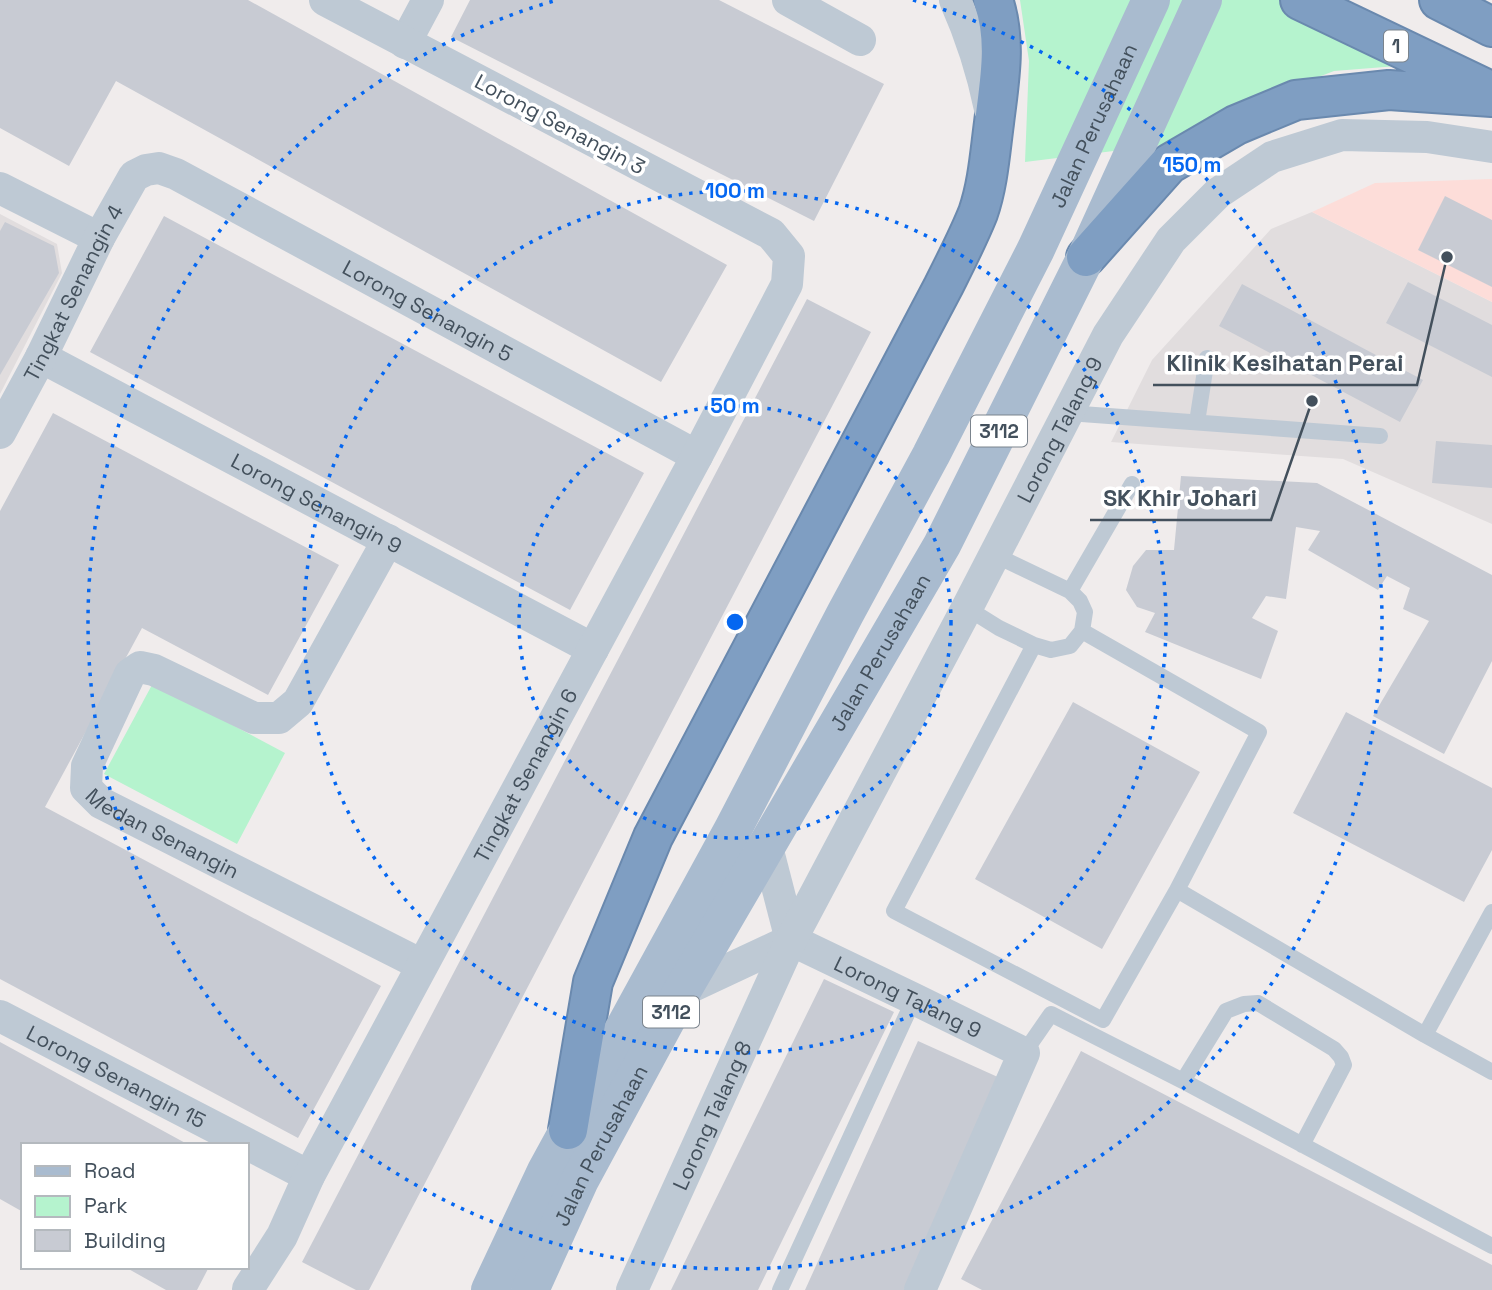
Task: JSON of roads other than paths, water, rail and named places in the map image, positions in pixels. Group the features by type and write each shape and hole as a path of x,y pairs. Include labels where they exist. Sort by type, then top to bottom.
{"highway":[{"path":"568,1130 593,982 653,837 943,287 978,213 991,159 1002,67 998,14 993,0"},
{"name":"1","path":"1300,0 1492,95"},
{"path":"1439,0 1492,27"},
{"path":"1086,257 1169,164 1236,125 1296,100 1388,90 1492,95"}],"main road":[{"name":"Jalan Perusahaan","path":"530,1290 563,1176 568,1130 733,829 930,455 1023,273 1151,0"},
{"name":"Jalan Perusahaan","path":"490,1290 682,991 943,545 1086,257 1203,0"}],"street":[{"name":"Lorong Senangin 3","path":"325,0 771,234 789,256"},
{"path":"405,43 428,0"},
{"path":"788,0 860,40"},
{"path":"955,0 970,34 994,124"},
{"name":"Lorong Talang 9","path":"1024,1054 791,940 1108,335 1171,240 1218,193 1272,157 1342,135 1427,137 1492,147"},
{"name":"Tingkat Senangin 4","path":"0,433 41,357 99,238 134,176 159,168"},
{"name":"Lorong Senangin 5","path":"159,168 176,174 697,456"},
{"path":"0,188 99,238"},
{"name":"Tingkat Senangin 6","path":"248,1289 282,1236 309,1176 697,456 787,284 789,256"},
{"name":"Lorong Senangin 9","path":"41,357 593,649"},
{"name":"Medan Senangin","path":"388,540 298,702 279,718 254,718 154,670 140,667 130,674 87,766 86,788 101,803 422,965"},
{"path":"682,991 791,940 767,847"},
{"name":"Lorong Talang 8","path":"632,1290 791,940"},
{"name":"Lorong Senangin 15","path":"0,1016 245,1143"},
{"path":"920,1290 1024,1054"},
{"name":"Lorong Senangin 15","path":"248,1144 309,1176"}],"lane":[{"path":"1197,422 1207,358"},
{"path":"1068,413 1380,436"},
{"path":"1070,591 1132,484"},
{"path":"967,608 999,628 1051,650 1070,646 1082,631 1085,612 1080,601 1070,591 995,555"},
{"path":"1034,645 894,911 1103,1020 1177,890 1259,732 1082,631"},
{"path":"1177,890 1492,1072"},
{"path":"1425,1035 1492,912"},
{"path":"780,1290 914,999"},
{"path":"1183,1081 1226,1011 1244,1004 1258,1003 1335,1049 1344,1065 1302,1145"},
{"path":"1024,1054 1051,1014 1183,1081 1492,1246"}],"place":[{"name":"Klinik Kesihatan Perai","path":"1447,257"},
{"name":"SK Khir Johari","path":"1312,401"}]}
